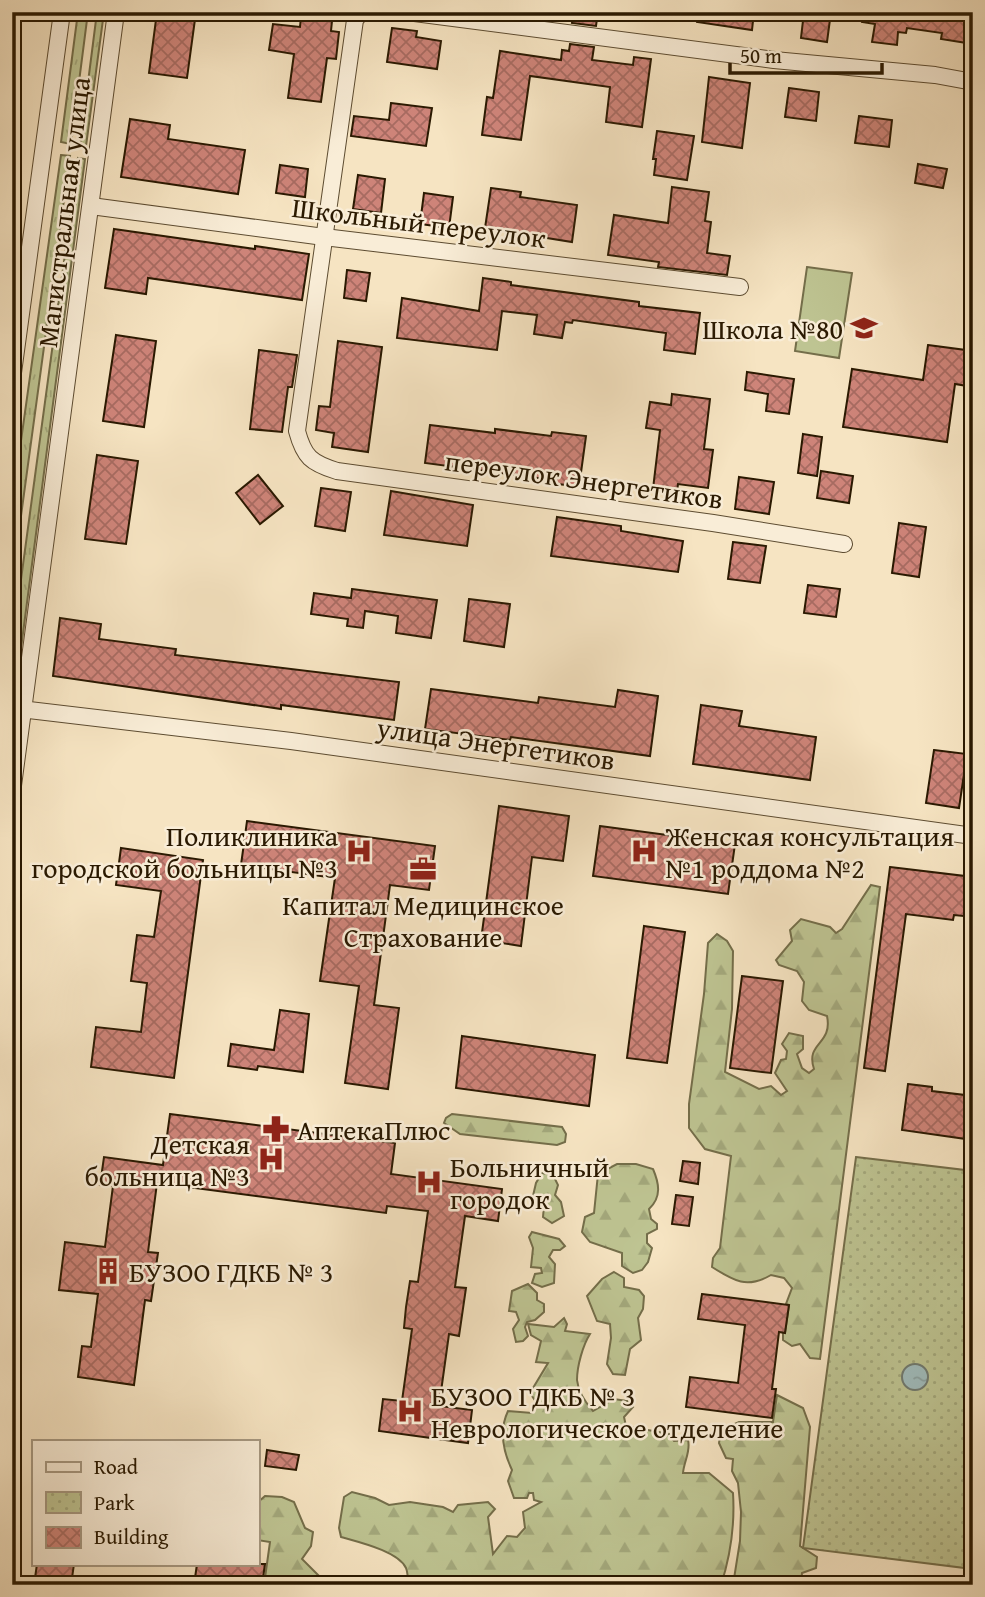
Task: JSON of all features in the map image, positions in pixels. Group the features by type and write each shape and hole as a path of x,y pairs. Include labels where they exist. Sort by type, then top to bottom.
{"street":[{"name":"Магистральная улица","path":"12,380 62,12"},
{"name":"Магистральная улица","path":"12,793 18,708 91,206 116,12"},
{"path":"324,237 355,20 361,12"},
{"path":"407,12 774,60 935,75 973,82"},
{"name":"Школьный переулок","path":"91,206 740,287"},
{"name":"переулок Энергетиков","path":"324,237 297,431 303,451 317,465 337,471 713,523 844,544"},
{"name":"улица Энергетиков","path":"18,708 291,741 973,836"}],"green space":[{"path":"78,12 88,12 71,144 61,142"},
{"path":"97,12 104,12 86,146 80,145"},
{"path":"61,155 70,156 12,582 12,505"},
{"path":"78,158 85,159 17,679 12,679 12,646"},
{"path":"807,267 852,273 839,358 795,351"},
{"path":"871,885 880,887 820,1359 810,1358 800,1344 792,1346 783,1340 789,1305 786,1304 792,1288 784,1278 771,1275 755,1282 741,1282 712,1267 713,1258 720,1248 731,1156 705,1149 689,1128 689,1104 708,943 717,934 727,941 733,951 732,1009 725,1072 759,1089 771,1086 781,1095 787,1091 775,1073 781,1060 786,1059 787,1051 782,1044 789,1033 803,1036 803,1049 797,1054 802,1068 809,1073 814,1069 813,1053 828,1025 827,1016 809,1010 802,1001 804,982 797,971 779,965 776,960 792,941 790,930 801,919 830,927 836,933 842,929"},
{"path":"452,1114 562,1127 566,1134 565,1142 557,1145 460,1134 444,1123"},
{"path":"856,1157 973,1171 973,1569 803,1548"},
{"path":"617,1164 636,1164 653,1169 658,1185 658,1195 649,1209 651,1219 657,1224 657,1229 647,1234 647,1243 652,1248 648,1262 642,1270 633,1273 622,1266 622,1253 590,1242 582,1232 585,1217 594,1213 598,1174"},
{"path":"542,1173 553,1175 558,1185 555,1195 561,1202 564,1216 552,1223 543,1217 544,1206 535,1205 532,1200 536,1183"},
{"path":"532,1232 559,1239 565,1246 560,1250 553,1250 549,1257 555,1264 554,1283 542,1287 532,1283 535,1274 542,1273 541,1268 531,1267 533,1248 529,1237"},
{"path":"614,1272 624,1278 624,1287 639,1290 644,1296 643,1309 638,1318 641,1340 630,1349 625,1375 613,1374 607,1364 610,1324 597,1321 587,1296 602,1279"},
{"path":"528,1284 537,1293 537,1300 544,1304 544,1312 535,1320 527,1322 525,1327 528,1336 523,1341 516,1342 513,1329 519,1320 516,1312 509,1311 512,1291"},
{"path":"564,1318 567,1324 565,1331 590,1334 581,1356 577,1380 583,1397 593,1411 614,1399 627,1401 633,1407 624,1417 626,1426 669,1434 674,1441 688,1440 689,1448 683,1473 709,1473 733,1493 732,1539 721,1585 408,1585 408,1574 402,1562 377,1548 341,1537 339,1528 344,1497 352,1492 389,1505 410,1502 443,1507 453,1512 458,1505 488,1502 495,1509 488,1517 493,1554 507,1536 517,1537 525,1528 523,1512 541,1502 534,1500 533,1493 529,1493 527,1498 514,1498 508,1481 512,1470 504,1448 505,1418 508,1411 532,1413 538,1405 530,1393 548,1363 536,1362 541,1341 531,1335 528,1324 554,1327"},
{"path":"777,1395 803,1408 810,1427 800,1546 817,1557 816,1568 802,1573 801,1585 733,1585 740,1541 741,1512 738,1483 732,1471 733,1459 726,1458 719,1443 721,1430 739,1422 773,1422"},
{"path":"265,1496 282,1497 294,1502 305,1528 313,1532 311,1546 302,1559 322,1579 322,1585 264,1585 270,1542 259,1540 259,1501"}],"water":[{"path":"915,1364 924,1368 928,1377 924,1386 915,1390 906,1386 902,1377 906,1368"}],"building":[{"path":"157,12 196,12 187,78 149,73"},
{"path":"574,12 598,12 596,26 572,23"},
{"path":"698,12 754,12 752,30 697,22"},
{"path":"804,12 831,12 827,42 801,38"},
{"path":"863,12 973,12 973,44 941,39 942,33 907,28 906,33 898,32 897,45 872,42 875,24 862,22"},
{"path":"301,17 332,21 331,31 339,32 336,59 327,58 321,102 288,98 294,54 269,50 273,24 300,27"},
{"path":"392,28 417,31 416,37 441,41 437,69 387,62"},
{"path":"570,44 594,47 592,60 633,65 634,57 651,59 642,127 606,122 610,87 530,76 521,140 482,135 487,97 493,98 500,51 561,60 562,50 569,51"},
{"path":"709,77 750,83 742,148 702,142"},
{"path":"789,88 819,92 816,121 785,117"},
{"path":"391,103 432,108 426,146 351,136 354,116 389,120"},
{"path":"859,116 892,120 889,147 855,143"},
{"path":"130,119 170,125 168,139 245,150 238,194 121,177"},
{"path":"657,131 694,136 687,180 654,175"},
{"path":"918,164 947,169 943,188 915,183"},
{"path":"280,165 308,169 305,197 276,193"},
{"path":"358,175 385,179 381,213 353,209"},
{"path":"672,187 709,192 705,221 711,222 707,253 730,256 727,275 658,267 659,262 608,255 614,215 668,223"},
{"path":"491,188 521,192 520,197 577,205 572,242 485,228"},
{"path":"424,193 453,197 449,228 420,224"},
{"path":"114,229 309,254 302,300 148,278 146,294 105,288"},
{"path":"347,270 370,273 366,301 344,298"},
{"path":"483,278 511,282 511,285 639,302 639,306 700,313 695,354 664,350 666,333 573,320 572,323 565,322 562,338 534,334 537,315 502,311 497,350 397,338 402,298 479,311"},
{"path":"116,335 156,341 144,427 103,421"},
{"path":"338,341 382,347 368,452 332,447 334,433 316,430 319,406 330,407"},
{"path":"928,345 973,351 973,387 955,384 947,442 843,427 852,369 923,380"},
{"path":"259,350 297,355 292,387 288,387 282,432 250,429"},
{"path":"747,372 794,379 789,414 766,411 768,394 745,390"},
{"path":"672,394 710,399 704,449 713,450 708,488 678,484 677,492 653,489 660,430 646,428 650,402 671,405"},
{"path":"430,425 495,433 495,429 551,436 552,432 586,436 579,487 545,482 546,479 425,463"},
{"path":"803,434 822,437 817,476 798,473"},
{"path":"97,455 138,461 126,544 85,539"},
{"path":"821,471 853,476 849,503 817,498"},
{"path":"258,475 283,506 260,524 236,493"},
{"path":"739,477 774,482 769,514 735,509"},
{"path":"321,488 351,492 345,531 315,526"},
{"path":"391,491 473,505 467,546 384,535"},
{"path":"557,517 621,526 621,531 683,541 678,572 551,556"},
{"path":"899,523 926,527 919,577 892,573"},
{"path":"733,542 766,546 760,583 728,579"},
{"path":"808,585 840,589 836,617 804,613"},
{"path":"352,589 437,600 431,638 396,633 398,616 365,611 363,628 347,626 348,619 311,614 314,593 351,598"},
{"path":"469,599 510,604 504,647 464,641"},
{"path":"60,618 101,624 99,639 176,649 175,655 399,682 394,720 281,705 281,709 53,676"},
{"path":"431,689 538,703 539,697 615,707 618,690 658,696 650,756 511,737 510,740 425,729"},
{"path":"701,705 742,711 739,726 816,737 810,780 693,764"},
{"path":"934,750 967,754 959,808 926,803"},
{"path":"499,806 569,816 563,861 532,857 521,946 481,940"},
{"path":"247,821 435,846 429,890 390,885 374,1005 399,1008 388,1089 345,1083 359,986 320,981 335,878 241,865"},
{"path":"600,826 735,844 728,894 593,876"},
{"path":"121,848 203,860 174,1078 91,1067 96,1027 141,1032 147,983 131,981 137,935 154,937 161,891 116,885"},
{"path":"890,867 973,877 973,917 954,915 953,920 906,914 885,1071 864,1068"},
{"path":"644,926 685,932 667,1063 627,1058"},
{"path":"742,976 783,981 771,1073 730,1068"},
{"path":"280,1010 309,1014 303,1072 258,1066 257,1070 228,1066 231,1044 274,1050"},
{"path":"462,1036 595,1055 589,1106 456,1088"},
{"path":"908,1084 932,1087 932,1091 973,1096 973,1140 902,1130"},
{"path":"170,1114 395,1143 391,1174 502,1189 498,1221 465,1216 455,1287 466,1288 459,1336 449,1334 439,1406 472,1410 468,1443 379,1431 383,1399 402,1401 412,1329 404,1328 406,1307 410,1281 418,1282 428,1211 387,1206 386,1213 157,1183 148,1252 158,1253 151,1301 145,1300 134,1385 78,1377 82,1346 91,1347 98,1294 59,1290 65,1242 105,1247 113,1186 100,1185 104,1157 163,1165"},
{"path":"683,1161 700,1163 698,1184 680,1181"},
{"path":"676,1195 693,1197 689,1226 672,1224"},
{"path":"702,1294 789,1305 785,1333 779,1332 772,1389 776,1389 772,1418 686,1407 690,1377 738,1383 745,1325 698,1319"},
{"path":"267,1450 299,1455 296,1470 265,1466"},
{"path":"265,1564 262,1585 194,1585 197,1566"},
{"path":"37,1566 74,1566 71,1585 34,1585"}],"place":[{"name":"Школа №80","path":"864,328"},
{"name":"Поликлиника городской больницы №3","path":"359,851"},
{"name":"Женская консультация №1 роддома №2","path":"644,851"},
{"name":"Капитал Медицинское Страхование","path":"423,869"},
{"name":"АптекаПлюс","path":"276,1129"},
{"name":"Детская больница №3","path":"271,1159"},
{"name":"Больничный городок","path":"429,1182"},
{"name":"БУЗОО ГДКБ № 3","path":"108,1271"},
{"name":"БУЗОО ГДКБ № 3 Неврологическое отделение","path":"410,1411"}]}
